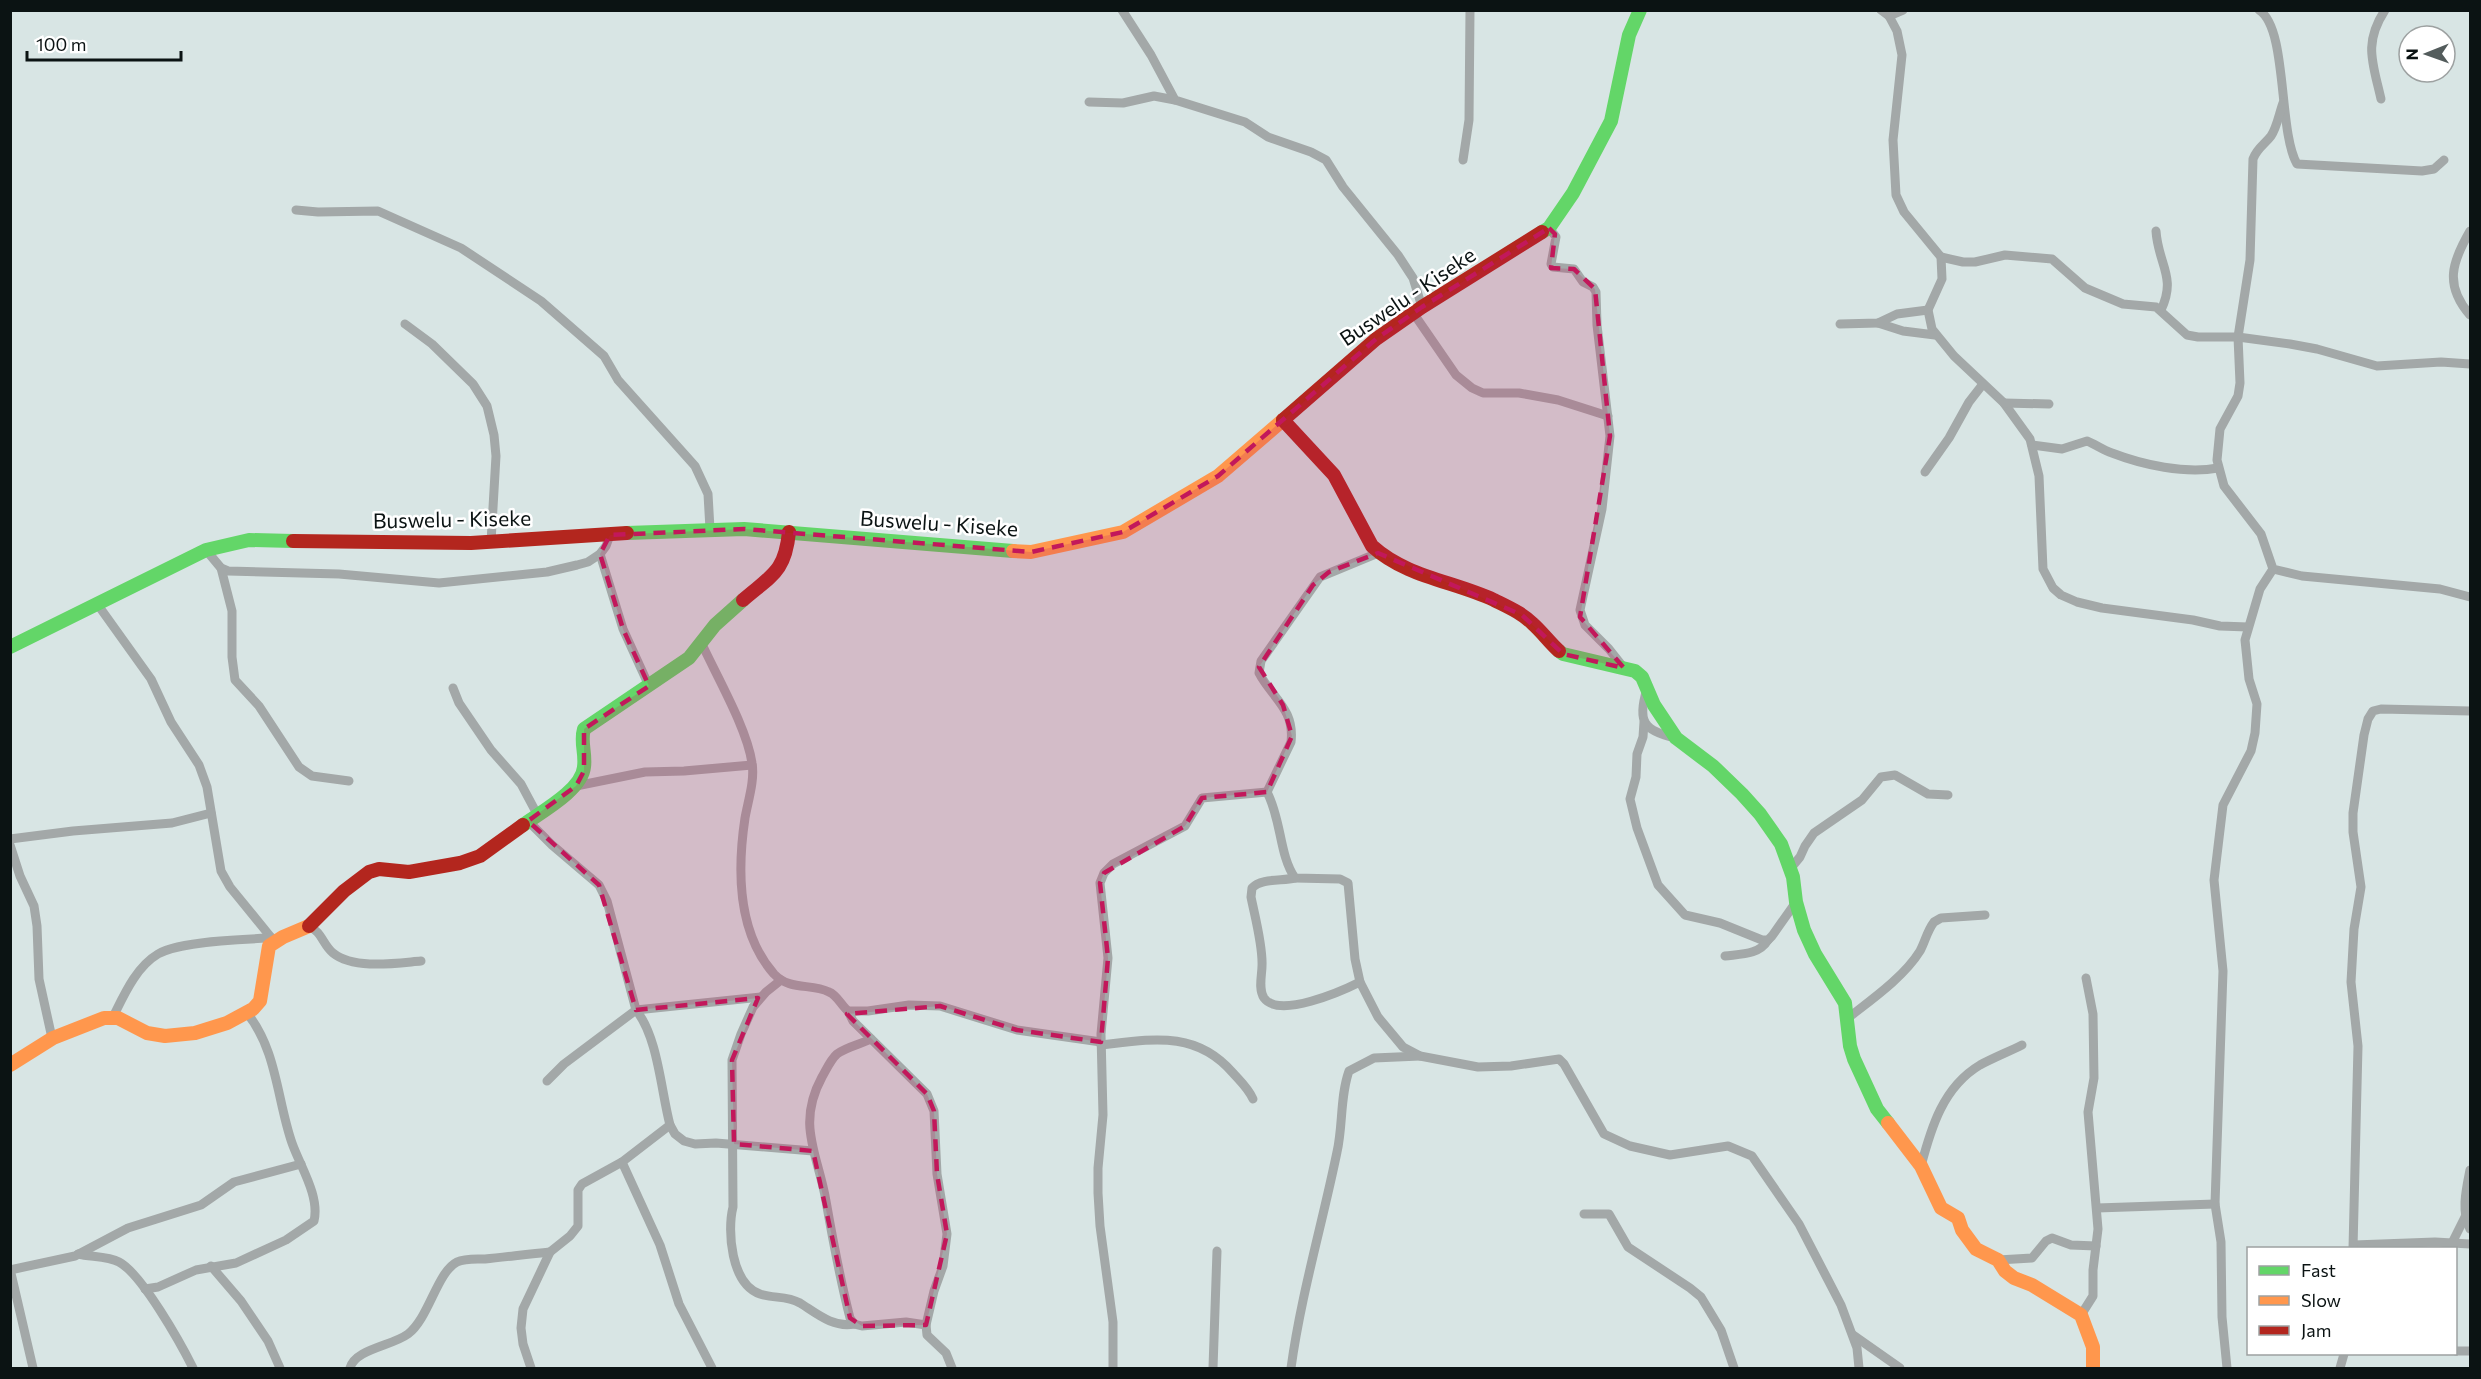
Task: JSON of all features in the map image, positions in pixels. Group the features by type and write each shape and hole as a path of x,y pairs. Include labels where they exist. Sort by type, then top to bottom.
{"street":[{"path":"1122,10 1151,55 1175,100"},
{"path":"1463,160 1470,104 1470,10"},
{"name":"Buswelu - Kiseke","path":"10,648 206,550 249,540 491,542 710,529 789,532 911,544 1030,552 1124,532 1218,476 1376,339 1549,228 1574,193 1611,121 1629,35 1641,10"},
{"path":"1903,10 1885,13 1897,31 1902,55 1893,140 1896,195 1904,212 1941,257 1942,279 1928,310 1935,335 2004,403 2032,445 2039,476 2043,569 2048,580 2061,595 2077,602 2220,626 2248,627"},
{"path":"2259,10 2265,14 2275,38 2283,103 2292,153 2297,164 2422,171 2434,169 2444,160"},
{"path":"2381,99 2370,55 2373,31 2385,10"},
{"path":"1089,102 1123,103 1154,96 1175,100 1245,122 1268,137 1311,152 1326,160 1343,187 1398,255 1413,278 1418,310 1456,375 1472,388 1483,393 1519,393 1558,399 1608,416"},
{"path":"2273,569 2261,534 2224,486 2218,468 2217,440 2220,429 2238,396 2241,365 2238,338 2250,260 2253,159 2256,150 2269,139 2283,103"},
{"path":"296,210 378,211 461,248 541,301 604,356 618,380 695,466 708,494 710,529"},
{"path":"1549,228 1556,237 1551,264 1553,267 1574,269 1583,282 1595,289 1610,436 1602,509 1580,610 1585,625 1624,668"},
{"path":"2156,231 2158,252 2169,284 2161,310"},
{"path":"2470,231 2452,268 2452,278 2463,306 2470,315"},
{"path":"1941,257 1963,262 2005,255 2052,259 2076,283 2111,301 2161,310 2187,335 2238,338 2317,349 2377,366 2441,362 2470,364"},
{"path":"1878,323 1897,314 1928,310"},
{"path":"1840,324 1878,323 1903,331 1935,335"},
{"path":"405,324 432,344 473,384 487,406 495,435 496,456 491,542"},
{"path":"1925,472 1949,438 1968,402 1983,384"},
{"path":"2004,403 2049,404"},
{"path":"1283,420 1334,475 1378,553 1419,573 1469,590 1522,615 1541,629 1554,648 1563,654 1635,671 1648,686 1654,705 1676,738"},
{"path":"2032,445 2062,448 2087,441 2130,459 2174,468 2206,470 2218,468"},
{"path":"576,786 584,771 585,757 581,738 584,729 689,658 715,625 779,569 787,554 789,532"},
{"path":"221,568 228,571 351,575 439,583 547,572 588,562 600,554 610,535"},
{"path":"206,550 221,568 232,611 232,657 235,680 259,706 299,767 312,776 349,781"},
{"path":"1267,792 1291,742 1291,729 1283,705 1259,673 1261,661 1320,577 1378,553"},
{"path":"600,554 623,629 649,686"},
{"path":"2227,1368 2222,1317 2221,1242 2215,1204 2223,951 2214,880 2223,804 2251,751 2255,734 2257,704 2249,679 2245,650 2248,627 2260,589 2273,569"},
{"path":"2273,569 2302,576 2440,589 2470,597"},
{"path":"98,604 151,679 171,722 199,765 207,787 221,871 230,887 273,939"},
{"path":"701,642 729,700 747,744 752,765 742,851 742,900 753,942 761,958 781,980 802,987 831,992 848,1011 853,1021 927,1094 934,1111 937,1174 947,1234 943,1266 926,1325 927,1335 946,1353 952,1368"},
{"path":"1648,686 1641,713 1644,722 1643,737 1637,754 1636,777 1630,799 1637,828 1658,885 1685,915 1720,923 1756,938 1768,940"},
{"path":"453,688 459,703 491,750 521,784 532,817 552,845 599,885 607,901 636,1010 641,1016 652,1046 670,1125 675,1134 690,1142 813,1151"},
{"path":"2470,711 2381,709 2373,711 2368,719 2354,813 2353,832 2361,887 2354,929 2351,982 2358,1046 2354,1247 2470,1244"},
{"path":"1644,722 1652,730 1676,738 1713,766 1760,814 1780,844 1790,869 1804,930 1815,954 1843,997 1848,1018 1850,1046 1876,1109 1921,1166 1941,1208 1958,1218 1962,1230 1976,1249 1998,1260 2032,1258 2046,1241 2052,1238 2071,1245 2096,1246"},
{"path":"113,1017 137,975 159,953 173,948 221,941 273,939 309,926 344,891 369,872 378,869 409,872 460,863 487,852 576,786 645,772 752,765"},
{"path":"1790,869 1814,833 1862,800 1881,777 1895,775 1928,794 1948,795"},
{"path":"1267,792 1275,807 1285,858 1295,878"},
{"path":"1113,1368 1113,1322 1100,1226 1098,1193 1103,1115 1101,1044 1108,958 1101,883 1104,873 1113,864 1185,826 1202,798 1267,792"},
{"path":"10,839 172,823 211,813"},
{"path":"10,845 20,876 34,906 38,926 39,979 52,1038"},
{"path":"1360,982 1318,1000 1279,1005 1270,1003 1262,992 1262,963 1251,897 1255,884 1295,878 1340,879 1348,883 1355,960 1360,982 1378,1017 1391,1035 1403,1047 1420,1056"},
{"path":"1725,956 1752,953 1764,946 1784,922 1796,902"},
{"path":"1848,1018 1874,998 1911,962 1920,950 1934,922 1941,918 1985,915"},
{"path":"309,926 316,929 334,954 349,959 385,964 421,961"},
{"path":"10,1065 52,1038 102,1018 126,1019 148,1033 168,1036 194,1034 247,1013 260,1001 265,981 266,952 273,939"},
{"path":"2081,1315 2093,1296 2097,1208 2092,1178 2088,1112 2094,1078 2093,1014 2086,978"},
{"path":"781,980 753,1007 732,1060 730,1076 734,1144 733,1207 729,1223 734,1258 740,1274 759,1294 788,1297 833,1323 845,1326 906,1323 926,1325"},
{"path":"548,1081 564,1064 636,1010 761,997"},
{"path":"848,1011 868,1011 909,1005 940,1006 1017,1030 1101,1044 1169,1039 1204,1048 1224,1062 1248,1089 1253,1099"},
{"path":"145,1289 158,1287 190,1272 211,1266 236,1263 286,1240 314,1221 315,1208 292,1143 270,1058 261,1034 247,1013"},
{"path":"854,1324 850,1318 834,1255 827,1203 810,1140 810,1108 818,1085 837,1054 871,1039"},
{"path":"1921,1166 1940,1106 1960,1082 1979,1065 2022,1045"},
{"path":"1291,1368 1304,1288 1338,1150 1345,1083 1349,1071 1374,1058 1420,1056 1478,1067 1511,1066 1559,1059 1604,1134 1612,1139 1630,1146 1670,1155 1728,1146 1752,1156 1799,1224 1842,1305 1853,1334 1859,1365 1876,1351"},
{"path":"531,1368 523,1344 521,1328 523,1309 550,1252 570,1236 578,1226 580,1218 576,1195 582,1184 622,1162 670,1125"},
{"path":"1911,1151 1926,1146"},
{"path":"622,1162 660,1245 679,1304 712,1368"},
{"path":"33,1368 11,1269 78,1254 128,1228 201,1205 234,1182 301,1164"},
{"path":"2452,1243 2465,1217 2470,1170"},
{"path":"2097,1208 2215,1204"},
{"path":"1584,1214 1609,1214 1628,1247 1690,1288 1701,1298 1721,1330 1734,1368"},
{"path":"2465,1217 2470,1229"},
{"path":"1213,1368 1217,1251"},
{"path":"350,1368 352,1362 361,1355 386,1346 408,1334 420,1320 445,1274 459,1261 550,1252"},
{"path":"78,1254 118,1261 133,1274 180,1342 193,1368"},
{"path":"1998,1260 2005,1271 2014,1278 2032,1284 2081,1315 2093,1347 2092,1368"},
{"path":"211,1266 241,1301 268,1341 280,1368"},
{"path":"1853,1334 1900,1368"}],"highlighted area":[{"path":"1549,228 1555,234 1551,268 1574,269 1595,289 1610,436 1580,617 1624,668 1563,654 1522,615 1378,553 1329,572 1313,585 1259,667 1283,705 1292,736 1267,792 1202,798 1185,826 1104,873 1100,883 1108,958 1101,1042 1017,1030 940,1006 847,1014 927,1094 934,1111 937,1174 947,1234 926,1325 862,1326 850,1318 813,1151 734,1144 732,1060 758,998 636,1010 599,885 528,821 576,786 584,771 584,729 649,686 623,629 600,554 610,535 744,529 1031,552 1123,532 1218,476 1376,339 1422,307"}],"traffic: fast":[{"path":"1542,232 1549,228 1573,193 1611,121 1629,35 1640,10"},
{"path":"627,533 744,529 1013,551"},
{"path":"10,647 206,550 249,540 293,541"},
{"path":"523,825 560,800 582,776 584,729 689,658 715,625 743,600"},
{"path":"1559,651 1563,654 1635,671 1642,677 1654,705 1676,738 1713,766 1742,794 1760,814 1781,844 1793,877 1796,902 1804,930 1815,954 1845,1003 1850,1046 1854,1059 1877,1109 1888,1123"}],"traffic: slow":[{"path":"1013,551 1031,552 1123,532 1218,476 1283,420"},
{"path":"10,1065 53,1038 104,1018 118,1018 147,1033 165,1036 195,1033 227,1023 253,1009 260,1001 269,946 309,926"},
{"path":"1888,1123 1921,1166 1941,1208 1958,1218 1962,1230 1976,1249 1998,1260 2005,1271 2014,1278 2032,1285 2081,1315 2093,1347 2093,1368"}],"traffic: jam":[{"path":"1283,420 1376,339 1422,307 1542,232"},
{"path":"1283,420 1334,475 1372,546 1385,556 1415,572 1478,593 1515,610 1529,620 1559,651"},
{"path":"743,600 769,578 780,565 789,532"},
{"path":"293,541 471,543 627,533"},
{"path":"309,926 344,891 369,872 379,869 409,872 460,863 480,856 523,825"}]}
